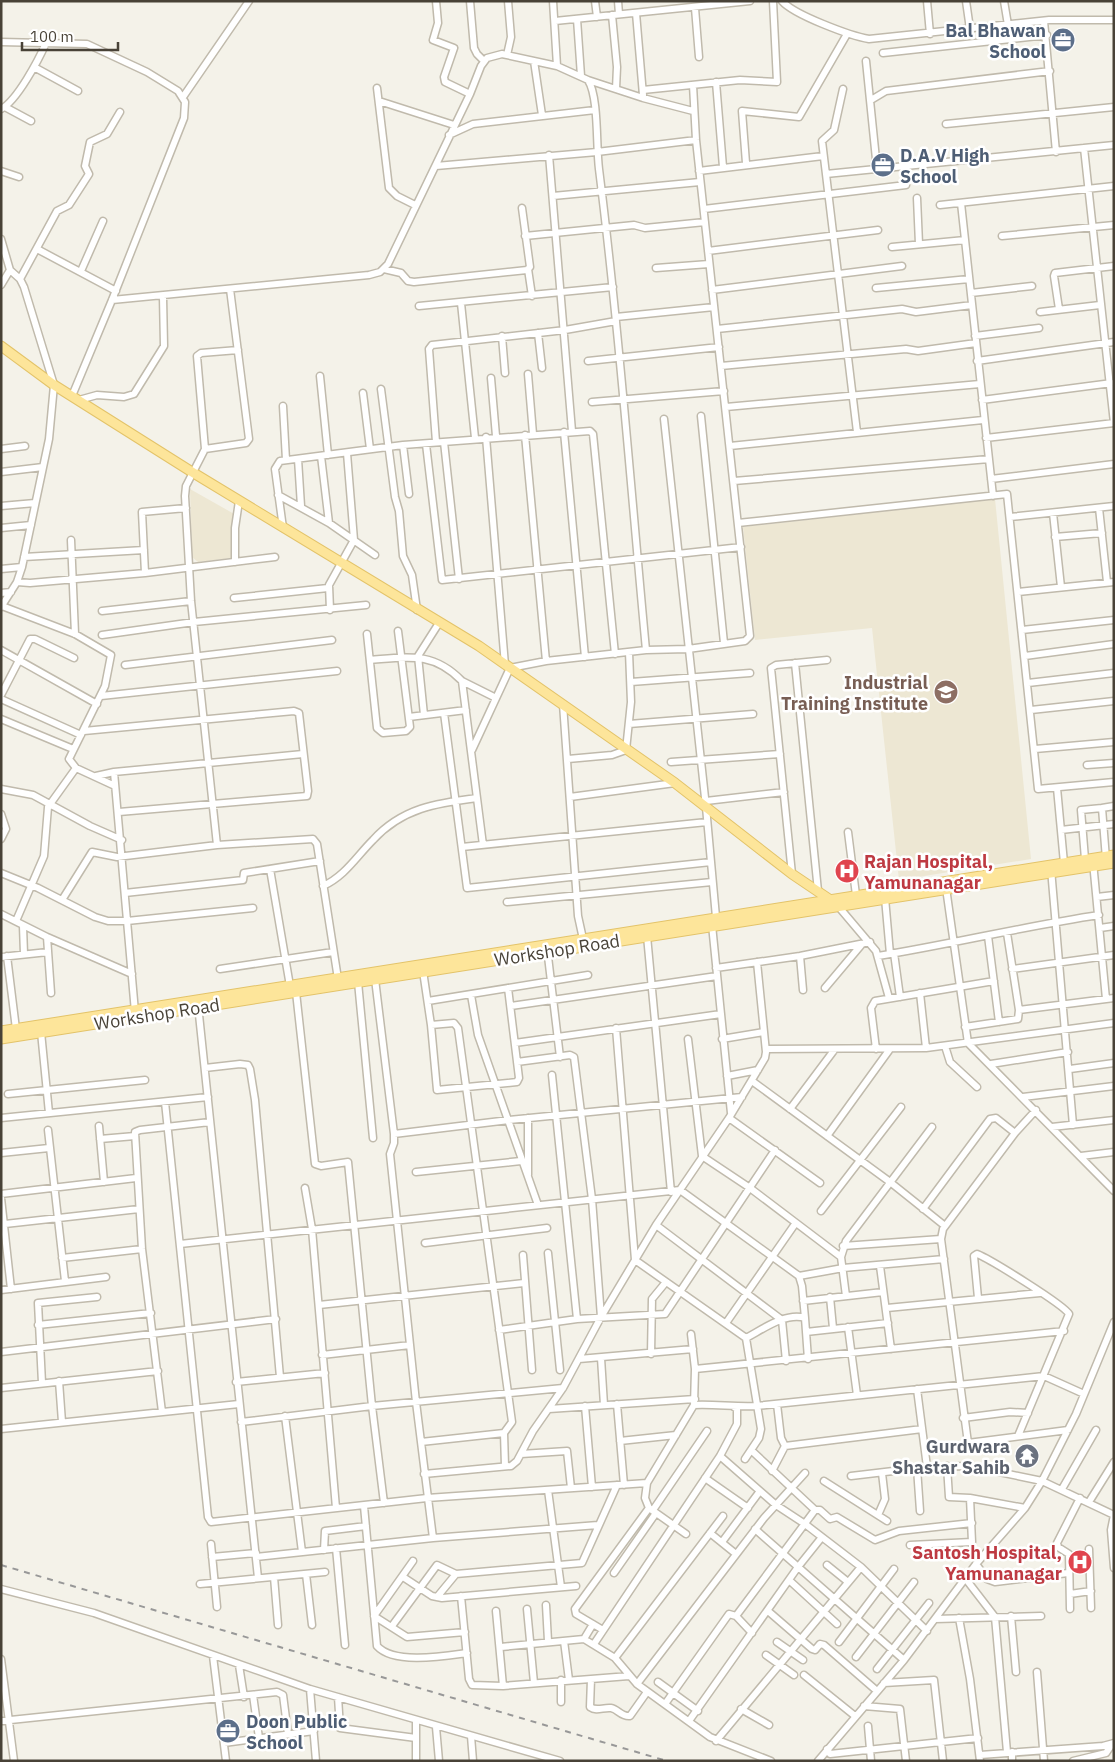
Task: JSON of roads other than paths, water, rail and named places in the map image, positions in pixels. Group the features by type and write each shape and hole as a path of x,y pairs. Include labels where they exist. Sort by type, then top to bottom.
{"main road":[{"path":"1,346 54,385 508,666 706,804 792,874 838,906"},
{"name":"Workshop Road","path":"293,989 338,979 547,948 647,936 830,899 1051,868 1064,863 1110,860"},
{"name":"Workshop Road","path":"1,1039 198,1004 423,971 547,948 583,939 838,906 1091,861"},
{"name":"Workshop Road","path":"1,1031 136,1014"}],"street":[{"path":"183,97 249,1"},
{"path":"436,1 438,23 433,40 454,48 444,77 445,82 470,94"},
{"path":"470,1 474,48 484,61"},
{"path":"507,55 511,37 508,1"},
{"path":"553,1 557,66"},
{"path":"595,1 597,17"},
{"path":"616,90 615,15 618,1"},
{"path":"555,21 750,1"},
{"path":"643,90 746,80 772,84 778,81 773,1"},
{"path":"782,1 790,9 847,34 877,39 1044,21 1112,18"},
{"path":"927,1 930,34"},
{"path":"966,1 970,30"},
{"path":"1004,1 1008,25"},
{"path":"695,8 699,57"},
{"path":"636,13 643,98"},
{"path":"577,19 581,76"},
{"path":"1044,21 1047,35 1056,152"},
{"path":"746,163 742,111 794,118 799,117 847,34"},
{"path":"883,53 1047,35"},
{"path":"1,42 88,44 147,72 178,91 183,97 186,108 184,118 112,300 76,398 97,395 124,397 134,394 164,346 163,297"},
{"path":"31,121 3,108 34,67 46,43"},
{"path":"384,269 436,166 484,61 494,55 507,55 557,66 616,90 693,111"},
{"path":"866,60 877,169"},
{"path":"534,61 542,115"},
{"path":"34,67 78,91"},
{"path":"871,100 886,91 1050,71"},
{"path":"588,80 595,110 597,152 613,286 646,650"},
{"path":"716,82 723,167"},
{"path":"508,666 646,650 688,649 745,641 750,636 720,346 700,182 693,111 693,85"},
{"path":"377,88 389,188 397,196 415,205"},
{"path":"843,89 834,130 822,141 857,432"},
{"path":"378,101 454,125"},
{"path":"946,124 1114,108"},
{"path":"449,135 473,124 595,110"},
{"path":"20,279 57,211 69,205 89,173 85,164 90,142 107,134 120,112"},
{"path":"436,166 597,152 696,140"},
{"path":"826,174 1114,145"},
{"path":"986,438 1114,423 1112,383 1100,305 1084,148"},
{"path":"549,155 557,232 560,293 572,431"},
{"path":"699,171 746,163 823,156"},
{"path":"1,171 19,177"},
{"path":"553,196 700,182"},
{"path":"704,209 829,196 906,185"},
{"path":"940,205 1114,186"},
{"path":"917,198 919,244"},
{"path":"961,203 983,420 993,496"},
{"path":"522,208 532,296"},
{"path":"81,271 103,221"},
{"path":"525,236 606,228 705,222"},
{"path":"1002,236 1114,225"},
{"path":"708,251 878,230"},
{"path":"1,239 4,259 10,270 20,279 54,385 49,439 22,567 12,592 2,606 75,634 111,655 109,673 98,704 69,759 76,768 115,786"},
{"path":"892,247 965,240"},
{"path":"37,249 116,291"},
{"path":"656,268 709,264"},
{"path":"712,290 902,266"},
{"path":"1059,309 1055,273 1114,266"},
{"path":"112,300 163,297 369,275 384,269 400,273 408,281 414,282 528,269"},
{"path":"1,285 10,270"},
{"path":"876,288 969,279"},
{"path":"419,306 532,296 613,286"},
{"path":"971,293 1032,286"},
{"path":"205,449 239,445 249,441 230,289"},
{"path":"461,303 475,438"},
{"path":"717,329 902,309 916,312 972,305"},
{"path":"1040,312 1100,305"},
{"path":"436,442 429,350 436,344 564,330 616,319 714,307"},
{"path":"975,336 1039,328"},
{"path":"538,333 542,368"},
{"path":"502,336 505,373"},
{"path":"977,361 1114,342"},
{"path":"721,366 906,349 918,351 976,343"},
{"path":"588,361 720,346"},
{"path":"217,845 191,602 186,486 205,449 197,356 201,353 238,350"},
{"path":"528,374 533,434"},
{"path":"320,376 329,524"},
{"path":"491,378 496,436"},
{"path":"982,400 1112,383"},
{"path":"726,407 851,394 980,384"},
{"path":"381,390 395,497 399,511 403,556 412,574 417,610"},
{"path":"592,402 724,391"},
{"path":"363,393 370,450"},
{"path":"283,406 286,460"},
{"path":"701,416 724,643"},
{"path":"664,419 706,804 716,968 722,1039 730,1098 730,1116"},
{"path":"730,446 983,420"},
{"path":"283,528 275,465 286,460 403,445 588,430 593,434 615,654"},
{"path":"564,432 585,657"},
{"path":"524,435 546,661"},
{"path":"472,750 496,698 508,666 486,437"},
{"path":"444,442 459,579"},
{"path":"426,444 440,578 446,581 576,565 678,556 741,547"},
{"path":"403,445 409,494"},
{"path":"1,449 25,446"},
{"path":"330,610 328,588 354,540 347,453"},
{"path":"298,459 301,506"},
{"path":"734,481 989,459"},
{"path":"991,479 1114,464"},
{"path":"1,472 43,466"},
{"path":"278,494 301,506 375,555"},
{"path":"738,523 1007,494 1038,789 1114,782"},
{"path":"235,562 235,528 239,501"},
{"path":"1,506 35,503"},
{"path":"1010,517 1114,506"},
{"path":"145,573 142,512 186,508"},
{"path":"1018,592 1111,582 1099,508"},
{"path":"1053,513 1061,587"},
{"path":"1,528 30,525"},
{"path":"1056,537 1102,533"},
{"path":"71,540 75,634"},
{"path":"24,557 144,550"},
{"path":"17,582 145,573 274,557"},
{"path":"1,569 22,567"},
{"path":"234,598 328,588"},
{"path":"1,593 12,592"},
{"path":"102,611 191,602"},
{"path":"102,635 194,622 366,606"},
{"path":"1022,630 1114,620"},
{"path":"424,715 418,656 439,623"},
{"path":"367,634 379,732 409,730 398,631"},
{"path":"1,695 28,641 32,638 74,658"},
{"path":"125,665 332,640"},
{"path":"1025,656 1114,644"},
{"path":"1,650 98,704"},
{"path":"568,759 612,755 626,750 631,682 629,652"},
{"path":"370,660 418,656 427,658 462,682 496,698"},
{"path":"792,874 771,668 776,664 827,660"},
{"path":"795,663 818,892"},
{"path":"101,696 337,670"},
{"path":"631,682 691,679 750,673"},
{"path":"1028,683 1114,673"},
{"path":"462,682 472,750 482,845"},
{"path":"1,699 83,733 297,711 301,716 307,796 119,812"},
{"path":"1031,710 1114,701"},
{"path":"563,704 577,896 583,939"},
{"path":"409,717 466,710"},
{"path":"444,713 467,888 576,878 711,862"},
{"path":"629,724 753,714"},
{"path":"1,719 74,749"},
{"path":"1035,749 1114,742"},
{"path":"96,776 114,772 209,761 303,754"},
{"path":"671,762 780,754"},
{"path":"1087,765 1114,763"},
{"path":"16,921 44,856 47,811 76,768"},
{"path":"114,772 122,840 127,921 136,1014"},
{"path":"570,797 674,783"},
{"path":"1056,788 1064,863"},
{"path":"1,789 27,792 51,803 90,826 122,840"},
{"path":"706,804 784,792"},
{"path":"323,886 341,877 375,838 394,822 424,807 477,798"},
{"path":"1019,1010 1110,998 1102,957 1097,897 1091,861 1082,828 1081,810 1114,806"},
{"path":"1102,808 1103,825 1110,860"},
{"path":"1,814 6,829 1,839"},
{"path":"462,847 707,822"},
{"path":"1061,830 1114,824"},
{"path":"848,832 856,895"},
{"path":"62,900 90,852 112,857 217,845 313,838 317,844 338,979"},
{"path":"125,893 243,880 244,874 320,861"},
{"path":"1051,868 1054,922 1070,1069 1073,1125"},
{"path":"270,869 285,959 293,989 315,1164 321,1166 348,1162 372,1406 384,1503"},
{"path":"1,873 95,917 108,921 127,921 253,908"},
{"path":"507,902 712,882"},
{"path":"946,888 968,1043 991,1064 1114,1191"},
{"path":"1097,897 1114,895"},
{"path":"885,898 900,997"},
{"path":"838,906 878,956 889,998"},
{"path":"1,914 47,937 132,974"},
{"path":"878,956 1099,915"},
{"path":"23,926 24,954"},
{"path":"1100,928 1114,926"},
{"path":"966,1027 1018,1019 1019,1010 1007,933"},
{"path":"647,936 671,1192"},
{"path":"988,936 999,1022"},
{"path":"47,937 51,993"},
{"path":"716,968 800,956 867,942"},
{"path":"825,988 867,942"},
{"path":"547,948 560,1057"},
{"path":"16,1029 4,956 48,952"},
{"path":"220,968 333,952"},
{"path":"1012,969 1114,955"},
{"path":"800,956 803,990"},
{"path":"424,1474 514,1464 528,1438 563,1388 601,1317 656,1225 730,1116 765,1058 766,1049 757,962"},
{"path":"423,971 431,1025 437,1090 519,1080 508,988"},
{"path":"428,1002 588,975"},
{"path":"511,1006 717,976"},
{"path":"375,979 394,1134 394,1143 390,1154 424,1474 433,1538"},
{"path":"876,1049 872,1005 875,1001 994,981"},
{"path":"358,982 373,1138"},
{"path":"920,993 926,1048"},
{"path":"471,995 478,1035 538,1205"},
{"path":"198,1004 236,1382 258,1578"},
{"path":"515,1043 721,1014"},
{"path":"766,1049 926,1048 1114,1023"},
{"path":"431,1025 456,1024 509,1393 512,1422 504,1432 505,1466"},
{"path":"616,1028 635,1260"},
{"path":"42,1032 49,1113"},
{"path":"722,1039 764,1032"},
{"path":"688,1039 702,1156 750,1188 841,1257"},
{"path":"945,1046 950,1062 977,1087"},
{"path":"790,1109 835,1049"},
{"path":"827,1136 890,1049"},
{"path":"991,1064 1068,1052"},
{"path":"517,1062 570,1055 574,1057 592,1199 601,1317"},
{"path":"1070,1069 1114,1063"},
{"path":"205,1068 240,1064 248,1065 255,1100 280,1377"},
{"path":"727,1076 758,1070"},
{"path":"552,1075 577,1319"},
{"path":"8,1094 145,1080"},
{"path":"752,1081 890,1182 945,1226"},
{"path":"1023,1097 1114,1086"},
{"path":"1,1118 208,1096"},
{"path":"394,1134 582,1112 742,1097"},
{"path":"165,1102 209,1520 215,1523 427,1498 647,1483"},
{"path":"821,1211 862,1161 901,1107"},
{"path":"1036,1110 945,1226 941,1239 963,1418 968,1443 1068,1430"},
{"path":"730,1116 820,1182"},
{"path":"528,1118 528,1179"},
{"path":"923,1209 990,1119 996,1118 1016,1134"},
{"path":"1052,1127 1114,1120"},
{"path":"162,1412 142,1249 134,1136 135,1132 140,1130 210,1122"},
{"path":"99,1126 104,1182"},
{"path":"846,1296 841,1257 848,1236 932,1128"},
{"path":"48,1130 65,1281"},
{"path":"100,1139 134,1136"},
{"path":"1,1154 49,1148"},
{"path":"499,1330 556,1321 665,1314 775,1150"},
{"path":"1081,1156 1114,1152"},
{"path":"416,1172 521,1161"},
{"path":"11,1289 4,1248 5,1224 1,1196 54,1187 136,1178"},
{"path":"305,1188 312,1229 336,1508"},
{"path":"180,1244 680,1190 799,1276 843,1268 944,1259"},
{"path":"5,1224 139,1209"},
{"path":"726,1323 795,1224"},
{"path":"656,1225 782,1320 786,1361"},
{"path":"425,1243 547,1228"},
{"path":"844,1246 941,1239"},
{"path":"62,1258 142,1249"},
{"path":"548,1253 560,1370"},
{"path":"978,1298 975,1254 979,1254 1068,1312 1064,1331 1018,1436"},
{"path":"523,1255 527,1326 532,1370"},
{"path":"635,1260 746,1338 760,1434 744,1459"},
{"path":"880,1266 891,1350"},
{"path":"799,1276 808,1359"},
{"path":"1,1290 106,1277"},
{"path":"651,1354 652,1299 666,1282"},
{"path":"319,1305 524,1283"},
{"path":"803,1301 883,1292"},
{"path":"887,1308 1040,1293"},
{"path":"42,1383 38,1303 97,1297"},
{"path":"830,1298 833,1328"},
{"path":"38,1325 151,1313"},
{"path":"746,1338 782,1320 799,1316 805,1318"},
{"path":"1,1352 276,1319"},
{"path":"830,1754 855,1716 904,1660 976,1564 1025,1508 1042,1481 1068,1430 1114,1322"},
{"path":"806,1332 888,1323"},
{"path":"848,1327 857,1395"},
{"path":"695,1369 808,1359 1064,1331"},
{"path":"686,1534 652,1510 645,1498 647,1483 694,1402 695,1369 691,1334"},
{"path":"322,1355 410,1345"},
{"path":"579,1359 693,1349"},
{"path":"601,1358 604,1405"},
{"path":"1,1388 158,1371"},
{"path":"236,1382 324,1373"},
{"path":"549,1409 617,1404 694,1402 728,1404 734,1407 756,1406 1044,1376 1084,1394"},
{"path":"60,1381 62,1422"},
{"path":"241,1422 372,1406 563,1388"},
{"path":"917,1389 927,1466"},
{"path":"1,1429 239,1404"},
{"path":"617,1404 624,1485"},
{"path":"777,1404 781,1438 785,1446"},
{"path":"585,1406 592,1487"},
{"path":"594,1644 720,1456 737,1424 737,1410 734,1407"},
{"path":"963,1418 1010,1412 1028,1413"},
{"path":"285,1416 302,1552"},
{"path":"785,1446 922,1429"},
{"path":"1062,1490 1096,1430"},
{"path":"603,1630 576,1614 575,1610 652,1510 707,1431"},
{"path":"421,1442 504,1432"},
{"path":"620,1441 676,1436"},
{"path":"772,1471 785,1446"},
{"path":"751,1450 815,1510 820,1510 830,1519 838,1517 875,1540 898,1531 972,1523"},
{"path":"520,1454 567,1451 571,1488"},
{"path":"720,1456 776,1505 805,1524 861,1567 927,1631"},
{"path":"1089,1502 1114,1462"},
{"path":"851,1476 927,1466 970,1466 1042,1481 1114,1515 1111,1530 1114,1568"},
{"path":"947,1466 948,1495 953,1498 970,1498 1025,1508"},
{"path":"917,1468 920,1511"},
{"path":"878,1515 885,1499 882,1472"},
{"path":"636,1684 755,1529 805,1473"},
{"path":"705,1478 748,1508"},
{"path":"824,1481 887,1521"},
{"path":"392,1626 437,1564 456,1574 582,1563 617,1485"},
{"path":"548,1490 561,1587"},
{"path":"722,1542 760,1490"},
{"path":"910,1546 972,1542 970,1498"},
{"path":"1070,1609 1069,1554 1057,1543 1080,1498"},
{"path":"364,1506 376,1643 380,1650 423,1658 467,1653"},
{"path":"614,1573 652,1510"},
{"path":"736,1616 815,1510"},
{"path":"614,1658 723,1516"},
{"path":"212,1557 302,1552 433,1538 598,1525"},
{"path":"324,1550 325,1531 366,1526"},
{"path":"755,1529 904,1660"},
{"path":"710,1532 736,1554"},
{"path":"689,1721 698,1711 798,1567 822,1537"},
{"path":"211,1544 217,1607"},
{"path":"336,1548 345,1645"},
{"path":"1089,1550 1091,1608"},
{"path":"374,1616 413,1561"},
{"path":"976,1564 987,1578 995,1582 1068,1572"},
{"path":"827,1565 848,1582"},
{"path":"716,1741 789,1650 861,1567"},
{"path":"839,1642 894,1569"},
{"path":"200,1584 325,1572"},
{"path":"306,1574 312,1625"},
{"path":"437,1597 456,1574"},
{"path":"274,1577 278,1625"},
{"path":"403,1577 419,1589 437,1597 576,1586"},
{"path":"965,1578 994,1618 1009,1752 1012,1761"},
{"path":"789,1580 837,1624"},
{"path":"856,1657 914,1582"},
{"path":"2,1590 118,1620 213,1656 310,1689 436,1727 560,1761"},
{"path":"1070,1594 1091,1591"},
{"path":"461,1596 469,1683 476,1686 503,1686 629,1676"},
{"path":"877,1670 929,1602"},
{"path":"546,1604 548,1642"},
{"path":"527,1609 534,1683"},
{"path":"496,1611 501,1647 503,1686"},
{"path":"768,1611 813,1650 820,1644 824,1645 877,1691"},
{"path":"665,1704 727,1616 732,1614 736,1616 752,1633"},
{"path":"374,1616 407,1637 465,1632"},
{"path":"1011,1616 1016,1672"},
{"path":"935,1619 1041,1616"},
{"path":"959,1618 980,1758 1009,1752 1113,1743"},
{"path":"584,1639 593,1624"},
{"path":"501,1647 584,1639 614,1658 636,1684 716,1741 771,1761"},
{"path":"561,1702 565,1680 564,1641"},
{"path":"777,1642 803,1660"},
{"path":"766,1655 794,1675"},
{"path":"213,1656 226,1761"},
{"path":"1,1659 14,1761"},
{"path":"239,1665 244,1697"},
{"path":"1037,1672 1044,1761"},
{"path":"804,1675 855,1716"},
{"path":"591,1679 590,1707 595,1710 612,1708 624,1716 630,1716 648,1692"},
{"path":"884,1683 934,1680 943,1761"},
{"path":"658,1682 698,1711"},
{"path":"310,1689 316,1761"},
{"path":"1,1721 218,1700 277,1692 282,1693 288,1734"},
{"path":"253,1695 259,1738"},
{"path":"338,1697 340,1728 416,1738"},
{"path":"864,1706 900,1709 906,1761"},
{"path":"741,1709 770,1725"},
{"path":"416,1721 416,1761"},
{"path":"868,1726 870,1761"},
{"path":"436,1727 439,1761"},
{"path":"224,1743 314,1731"},
{"path":"471,1736 473,1761"},
{"path":"818,1761 830,1754 978,1738"},
{"path":"1073,1761 1106,1753 1113,1743"}],"railway":[{"path":"1,1565 667,1761"}],"place":[{"name":"Bal Bhawan School","path":"1063,40"},
{"name":"D.A.V High School","path":"883,165"},
{"name":"Industrial Training Institute","path":"946,692"},
{"name":"Rajan Hospital, Yamunanagar","path":"847,871"},
{"name":"Gurdwara Shastar Sahib","path":"1027,1456"},
{"name":"Santosh Hospital, Yamunanagar","path":"1080,1562"},
{"name":"Doon Public School","path":"228,1731"}]}
